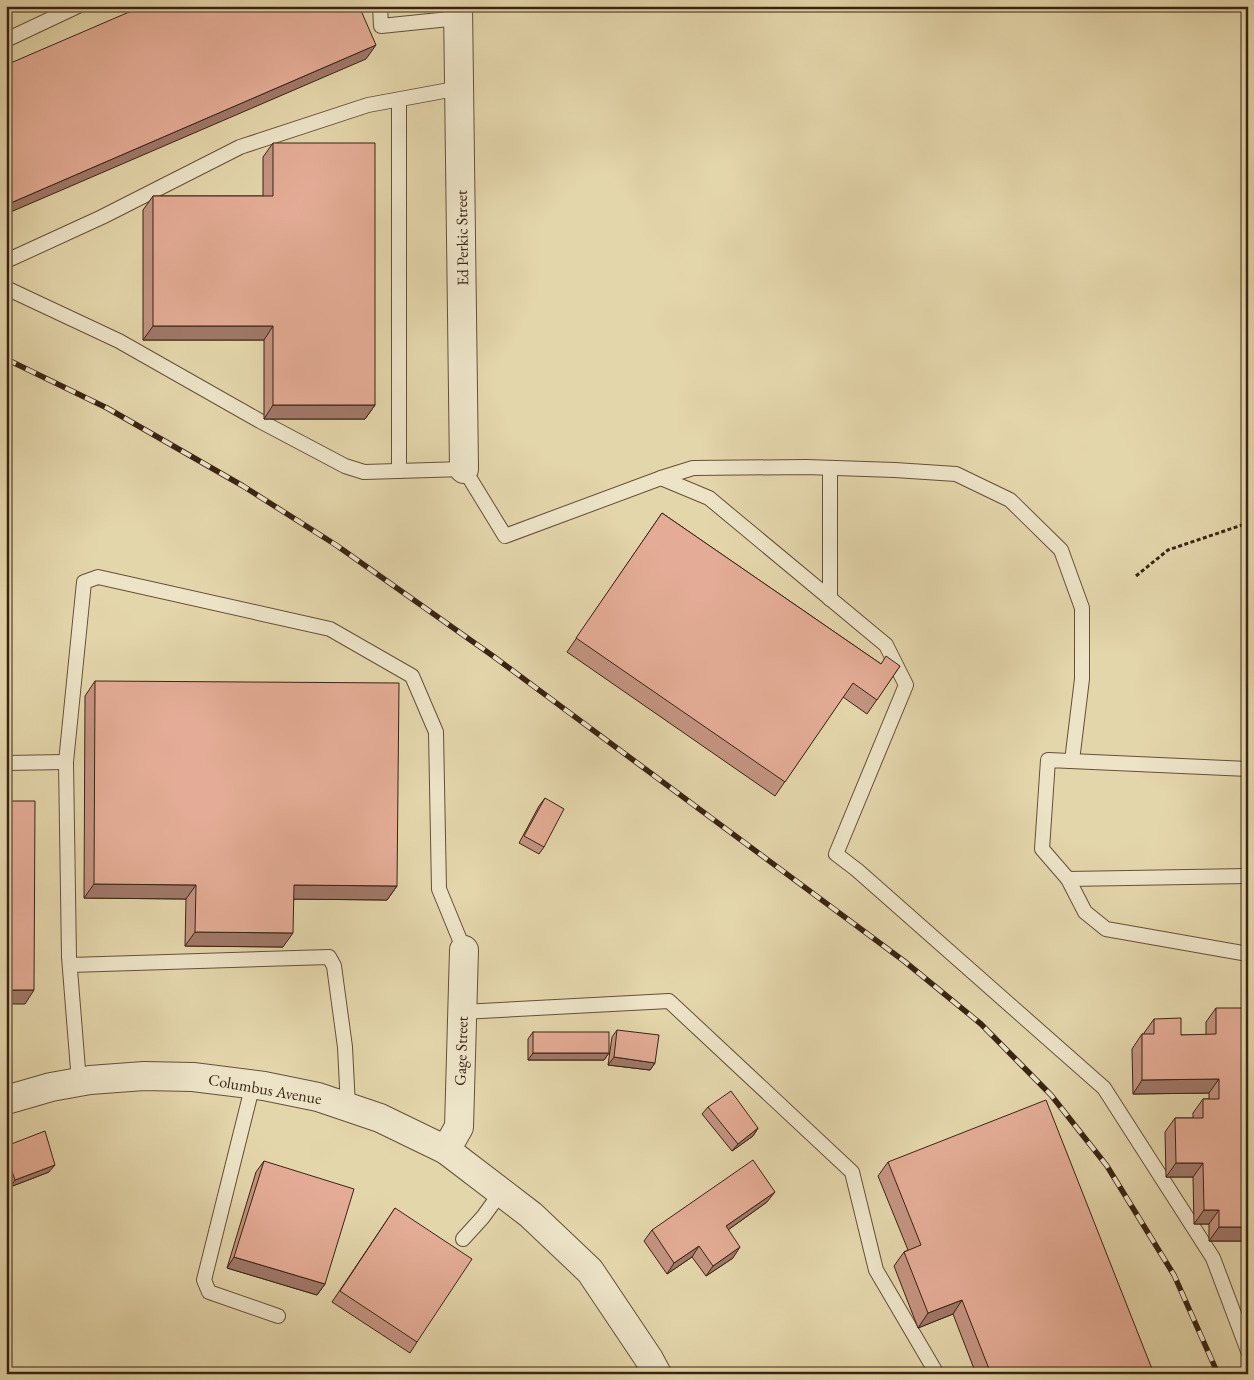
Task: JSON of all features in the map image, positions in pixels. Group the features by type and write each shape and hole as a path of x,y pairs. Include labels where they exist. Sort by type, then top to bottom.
{"street":[{"name":"Ed Perkic Street","path":"458,12 464,469"},
{"name":"Gage Street","path":"446,1150 459,1127 464,950"},
{"name":"Columbus Avenue","path":"6,1100 51,1086 79,1082 144,1076 193,1076 254,1084 318,1096 380,1118 446,1150 531,1216 590,1271 657,1374"}],"lane":[{"path":"6,40 78,6"},
{"path":"380,6 382,26 458,12"},
{"path":"6,261 102,217 240,147 368,105 460,88"},
{"path":"398,471 399,100"},
{"path":"6,288 119,341 260,421 345,466 364,472 464,469 505,536 693,468 830,468 956,474 1010,500 1061,550 1082,608 1082,679 1072,761"},
{"path":"830,468 830,599"},
{"path":"661,478 709,498 886,645 906,685 836,854 857,870 1104,1088 1213,1258 1248,1351"},
{"path":"79,1082 70,964 66,762 84,582 98,577 330,629 412,676 436,732 439,889 464,950"},
{"path":"1248,769 1048,760 1042,849 1068,879 1085,912 1106,929 1248,954"},
{"path":"6,763 66,762"},
{"path":"1068,879 1248,876"},
{"path":"70,964 329,957 334,966 345,1047 348,1107"},
{"path":"462,1012 669,1001 852,1172 876,1270 937,1374"},
{"path":"254,1084 204,1280 209,1292 278,1316"},
{"path":"462,1239 483,1217 501,1192"}],"path":[{"path":"1136,576 1168,550 1248,522"}],"building":[{"path":"143,6 359,6 376,45 6,205 6,65"},
{"path":"273,143 375,143 375,405 273,405 273,326 153,326 153,196 273,196"},
{"path":"662,513 881,664 886,656 900,666 877,700 853,683 785,782 576,638"},
{"path":"95,681 399,683 397,886 294,885 293,933 195,932 196,885 94,884"},
{"path":"545,798 564,809 544,847 524,836"},
{"path":"6,801 35,801 34,990 6,990"},
{"path":"1216,1008 1248,1008 1248,1227 1219,1227 1219,1210 1204,1210 1203,1163 1176,1163 1175,1118 1203,1118 1203,1099 1219,1099 1219,1079 1142,1080 1142,1034 1154,1034 1154,1019 1181,1018 1181,1035 1216,1034"},
{"path":"617,1030 659,1035 655,1063 614,1057"},
{"path":"533,1032 609,1032 609,1053 533,1053"},
{"path":"731,1091 758,1128 738,1144 708,1107"},
{"path":"1046,1100 1154,1374 991,1374 962,1300 928,1313 904,1252 921,1245 888,1162"},
{"path":"45,1131 55,1165 15,1180 6,1154 6,1146"},
{"path":"753,1160 775,1192 726,1226 740,1247 713,1266 699,1246 674,1263 652,1230"},
{"path":"264,1161 354,1189 325,1284 234,1257"},
{"path":"395,1208 472,1259 417,1342 340,1291"}],"railway":[{"path":"6,359 107,408 243,486 336,545 493,656 904,961 981,1024 1051,1095 1107,1166 1174,1275 1218,1374"}]}
